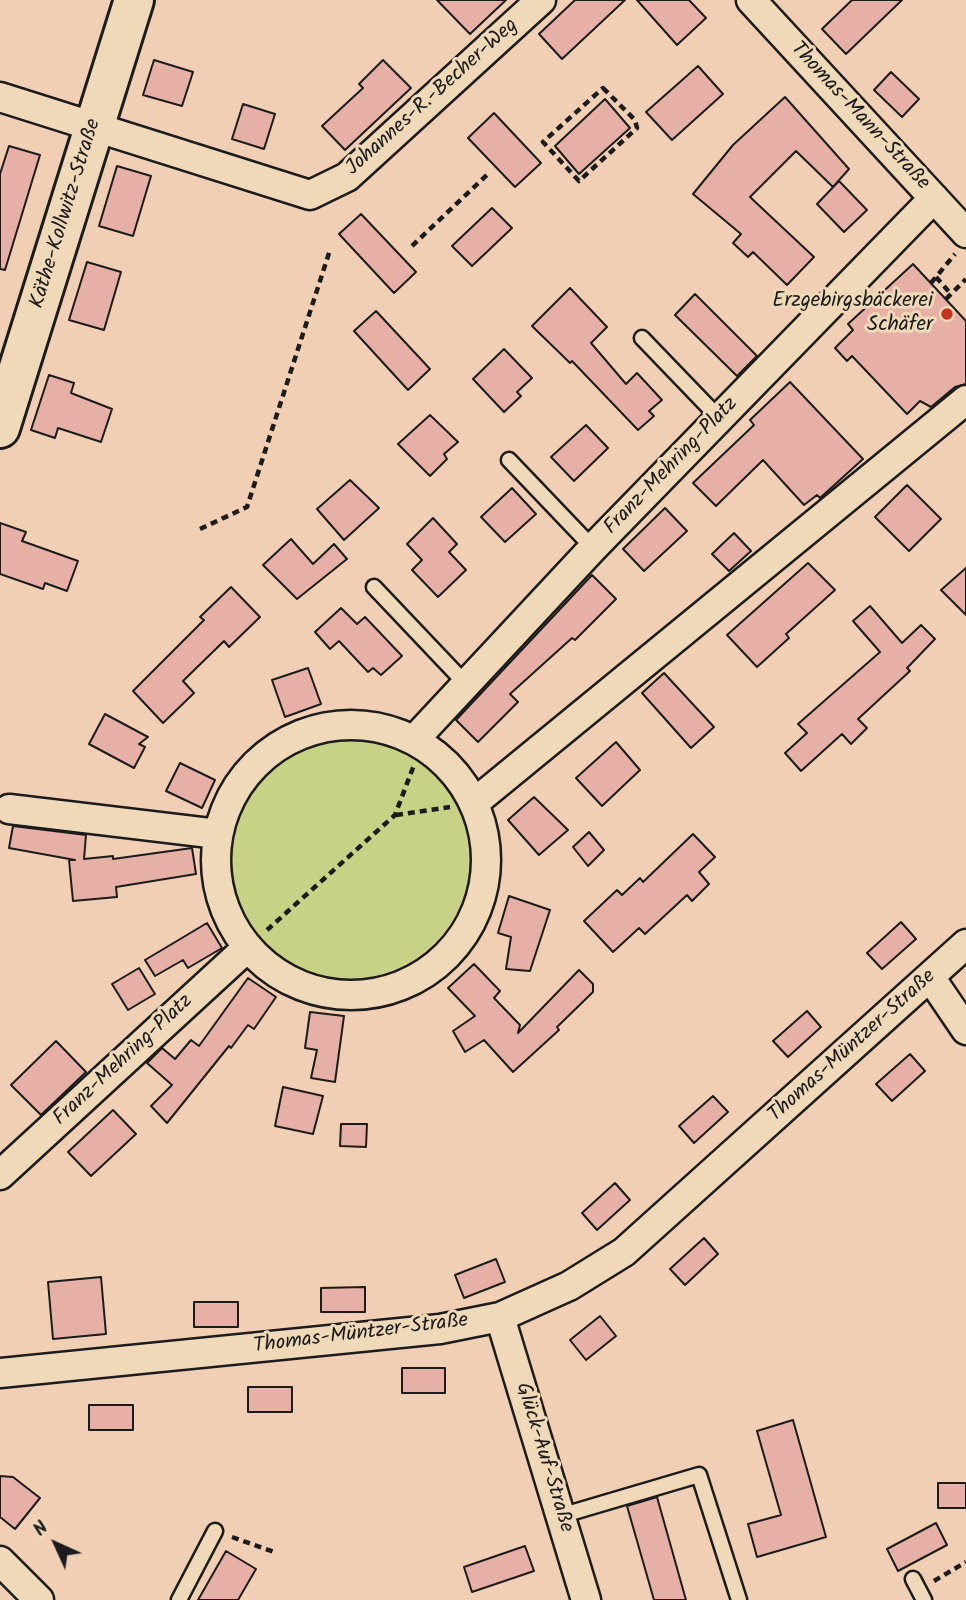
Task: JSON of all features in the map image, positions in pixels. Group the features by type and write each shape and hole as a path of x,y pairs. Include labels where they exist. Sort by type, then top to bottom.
{"street":[{"name":"Käthe-Kollwitz-Straße","path":"0,428 134,0"},
{"name":"Johannes-R.-Becher-Weg","path":"0,97 310,195 347,177 541,0"},
{"name":"Thomas-Mann-Straße","path":"751,0 934,198 962,241"},
{"name":"Franz-Mehring-Platz","path":"418,743 466,684 593,548 934,198"},
{"path":"474,803 966,400"},
{"path":"348,725 379,728 418,743 447,765 474,803 483,832 486,855 485,877 478,907 455,946 421,975 379,992 334,994 290,981 265,964 248,947 228,916 219,887 218,834 226,809 241,782 262,759 289,740 317,729 348,725"},
{"path":"9,809 218,834"},
{"name":"Thomas-Müntzer-Straße","path":"0,1373 440,1329 500,1317 569,1286 624,1252 966,944"},
{"name":"Franz-Mehring-Platz","path":"0,1175 248,947"},
{"path":"930,977 966,1030"},
{"name":"Glück-Auf-Straße","path":"500,1317 586,1600"},
{"path":"0,1561 39,1600"}],"lane":[{"path":"642,338 719,418"},
{"path":"509,460 593,548"},
{"path":"374,587 466,684"},
{"path":"560,1516 699,1475 739,1600"},
{"path":"179,1600 215,1531"}],"path":[{"path":"603,88 635,120 637,128 579,181 543,142 603,88"},
{"path":"412,246 489,173"},
{"path":"931,283 962,241"},
{"path":"200,529 247,507 330,250"},
{"path":"936,277 950,293"},
{"path":"946,299 966,279"},
{"path":"248,947 395,815 418,743"},
{"path":"395,815 474,803"},
{"path":"215,1531 277,1553"},
{"path":"918,1589 966,1562"}],"green space":[{"path":"360,735 406,749 434,771 450,789 461,810 468,833 468,881 461,904 450,925 434,943 416,959 395,970 360,979 336,979 301,970 280,959 246,925 235,904 228,881 226,845 235,810 246,789 280,755 301,744 324,737"}],"building":[{"path":"437,0 506,0 470,34"},
{"path":"575,0 625,0 562,59 539,34"},
{"path":"637,0 689,0 706,18 677,45"},
{"path":"852,0 902,0 846,54 822,29"},
{"path":"154,60 193,72 182,106 143,95"},
{"path":"383,60 411,88 345,150 322,126 363,88 359,84"},
{"path":"698,66 723,94 672,140 646,112"},
{"path":"891,72 919,99 902,117 874,90"},
{"path":"785,97 849,169 833,187 796,151 750,197 814,257 787,285 753,252 748,257 733,243 741,234 693,194 733,145"},
{"path":"605,99 630,128 579,174 555,146"},
{"path":"243,104 275,114 264,149 232,139"},
{"path":"494,113 541,163 515,187 468,138"},
{"path":"9,146 40,155 5,270 0,269 0,174"},
{"path":"117,166 151,176 133,236 99,226"},
{"path":"839,181 867,210 844,232 817,204"},
{"path":"492,208 512,228 472,266 452,246"},
{"path":"361,214 416,272 394,293 339,234"},
{"path":"87,262 121,272 104,330 69,320"},
{"path":"913,264 966,321 966,384 955,387 931,407 920,401 907,414 852,356 847,361 835,348 853,330 848,324"},
{"path":"570,288 607,327 591,343 626,384 637,373 662,400 649,411 654,416 638,430 572,361 570,363 532,326"},
{"path":"695,294 757,356 737,376 675,315"},
{"path":"376,311 430,369 408,390 354,331"},
{"path":"504,349 532,378 517,392 521,396 504,412 473,379"},
{"path":"49,375 74,383 71,393 112,409 101,442 58,428 55,438 31,430"},
{"path":"790,382 863,459 820,498 817,495 804,505 763,460 716,506 693,483 754,425 750,420"},
{"path":"430,415 458,442 444,454 447,459 430,476 398,444"},
{"path":"586,425 608,448 574,481 551,457"},
{"path":"350,480 379,508 344,540 317,509"},
{"path":"907,485 941,519 909,551 875,517"},
{"path":"512,488 536,514 505,542 481,517"},
{"path":"665,508 687,531 644,571 623,549"},
{"path":"433,518 457,544 449,552 466,570 438,597 412,570 422,560 407,544"},
{"path":"0,523 26,532 22,541 78,561 67,591 45,583 43,589 0,574"},
{"path":"734,533 751,551 729,571 712,554"},
{"path":"291,539 313,564 334,544 347,559 297,599 263,565"},
{"path":"808,563 835,590 786,634 789,638 757,667 727,635"},
{"path":"966,568 966,615 941,590"},
{"path":"592,575 616,599 575,640 572,638 510,694 518,702 478,742 456,720"},
{"path":"231,587 260,617 229,647 224,641 183,681 194,693 163,723 133,691 204,620 200,617"},
{"path":"870,606 902,643 921,625 935,639 907,668 910,671 858,719 867,728 851,744 842,734 801,771 785,753 807,733 798,724 880,652 853,621"},
{"path":"341,608 357,624 365,617 402,656 381,675 373,668 368,672 339,641 330,649 315,632"},
{"path":"308,668 321,704 285,717 272,680"},
{"path":"664,673 714,727 691,748 642,693"},
{"path":"105,714 148,737 139,744 145,747 134,768 89,744"},
{"path":"616,742 640,770 602,806 576,778"},
{"path":"180,763 215,780 202,808 166,791"},
{"path":"534,797 568,830 539,855 508,820"},
{"path":"13,826 86,835 84,859 113,856 113,859 192,848 196,874 116,887 117,897 73,901 69,860 75,860 9,848"},
{"path":"589,832 604,850 588,866 573,847"},
{"path":"693,834 715,857 699,872 709,884 692,901 687,895 645,934 639,928 613,952 584,921 617,890 622,895 640,878 643,882"},
{"path":"509,896 550,910 530,971 506,969 511,937 498,933"},
{"path":"901,922 916,939 882,969 867,953"},
{"path":"207,923 222,948 188,968 183,960 155,976 145,960"},
{"path":"474,964 500,991 494,998 520,1025 518,1033 579,970 593,984 593,992 557,1027 559,1030 513,1072 484,1040 465,1052 453,1031 475,1016 448,988"},
{"path":"139,968 155,994 128,1010 112,984"},
{"path":"248,978 276,997 254,1029 248,1025 167,1123 151,1106 172,1085 147,1063 162,1048 175,1059 191,1040 199,1046"},
{"path":"807,1011 821,1027 788,1057 773,1041"},
{"path":"310,1012 344,1016 335,1082 311,1078 317,1050 305,1048"},
{"path":"56,1041 86,1072 41,1115 11,1085"},
{"path":"910,1054 925,1071 892,1101 876,1084"},
{"path":"283,1087 323,1096 313,1134 275,1126"},
{"path":"713,1096 728,1112 694,1143 679,1126"},
{"path":"113,1110 136,1134 91,1176 68,1152"},
{"path":"341,1124 367,1124 366,1147 340,1146"},
{"path":"615,1183 630,1200 597,1230 582,1213"},
{"path":"704,1238 718,1254 685,1285 670,1269"},
{"path":"496,1259 505,1282 464,1298 455,1275"},
{"path":"101,1277 106,1334 53,1339 48,1282"},
{"path":"365,1287 365,1312 321,1312 321,1288"},
{"path":"194,1302 238,1302 238,1327 194,1327"},
{"path":"600,1316 616,1336 586,1360 570,1340"},
{"path":"402,1368 445,1368 445,1393 402,1393"},
{"path":"248,1387 292,1387 292,1412 248,1412"},
{"path":"89,1405 133,1405 133,1430 89,1430"},
{"path":"793,1420 826,1537 757,1557 748,1524 781,1515 757,1431"},
{"path":"0,1476 13,1477 40,1498 15,1529 0,1517"},
{"path":"938,1483 966,1483 966,1508 938,1508"},
{"path":"657,1497 686,1600 654,1600 627,1506"},
{"path":"936,1523 947,1545 898,1571 887,1549"},
{"path":"525,1546 534,1571 472,1592 464,1567"},
{"path":"226,1551 256,1569 238,1600 198,1600"}],"place":[{"name":"Erzgebirgsbäckerei Schäfer","path":"947,314"}]}
